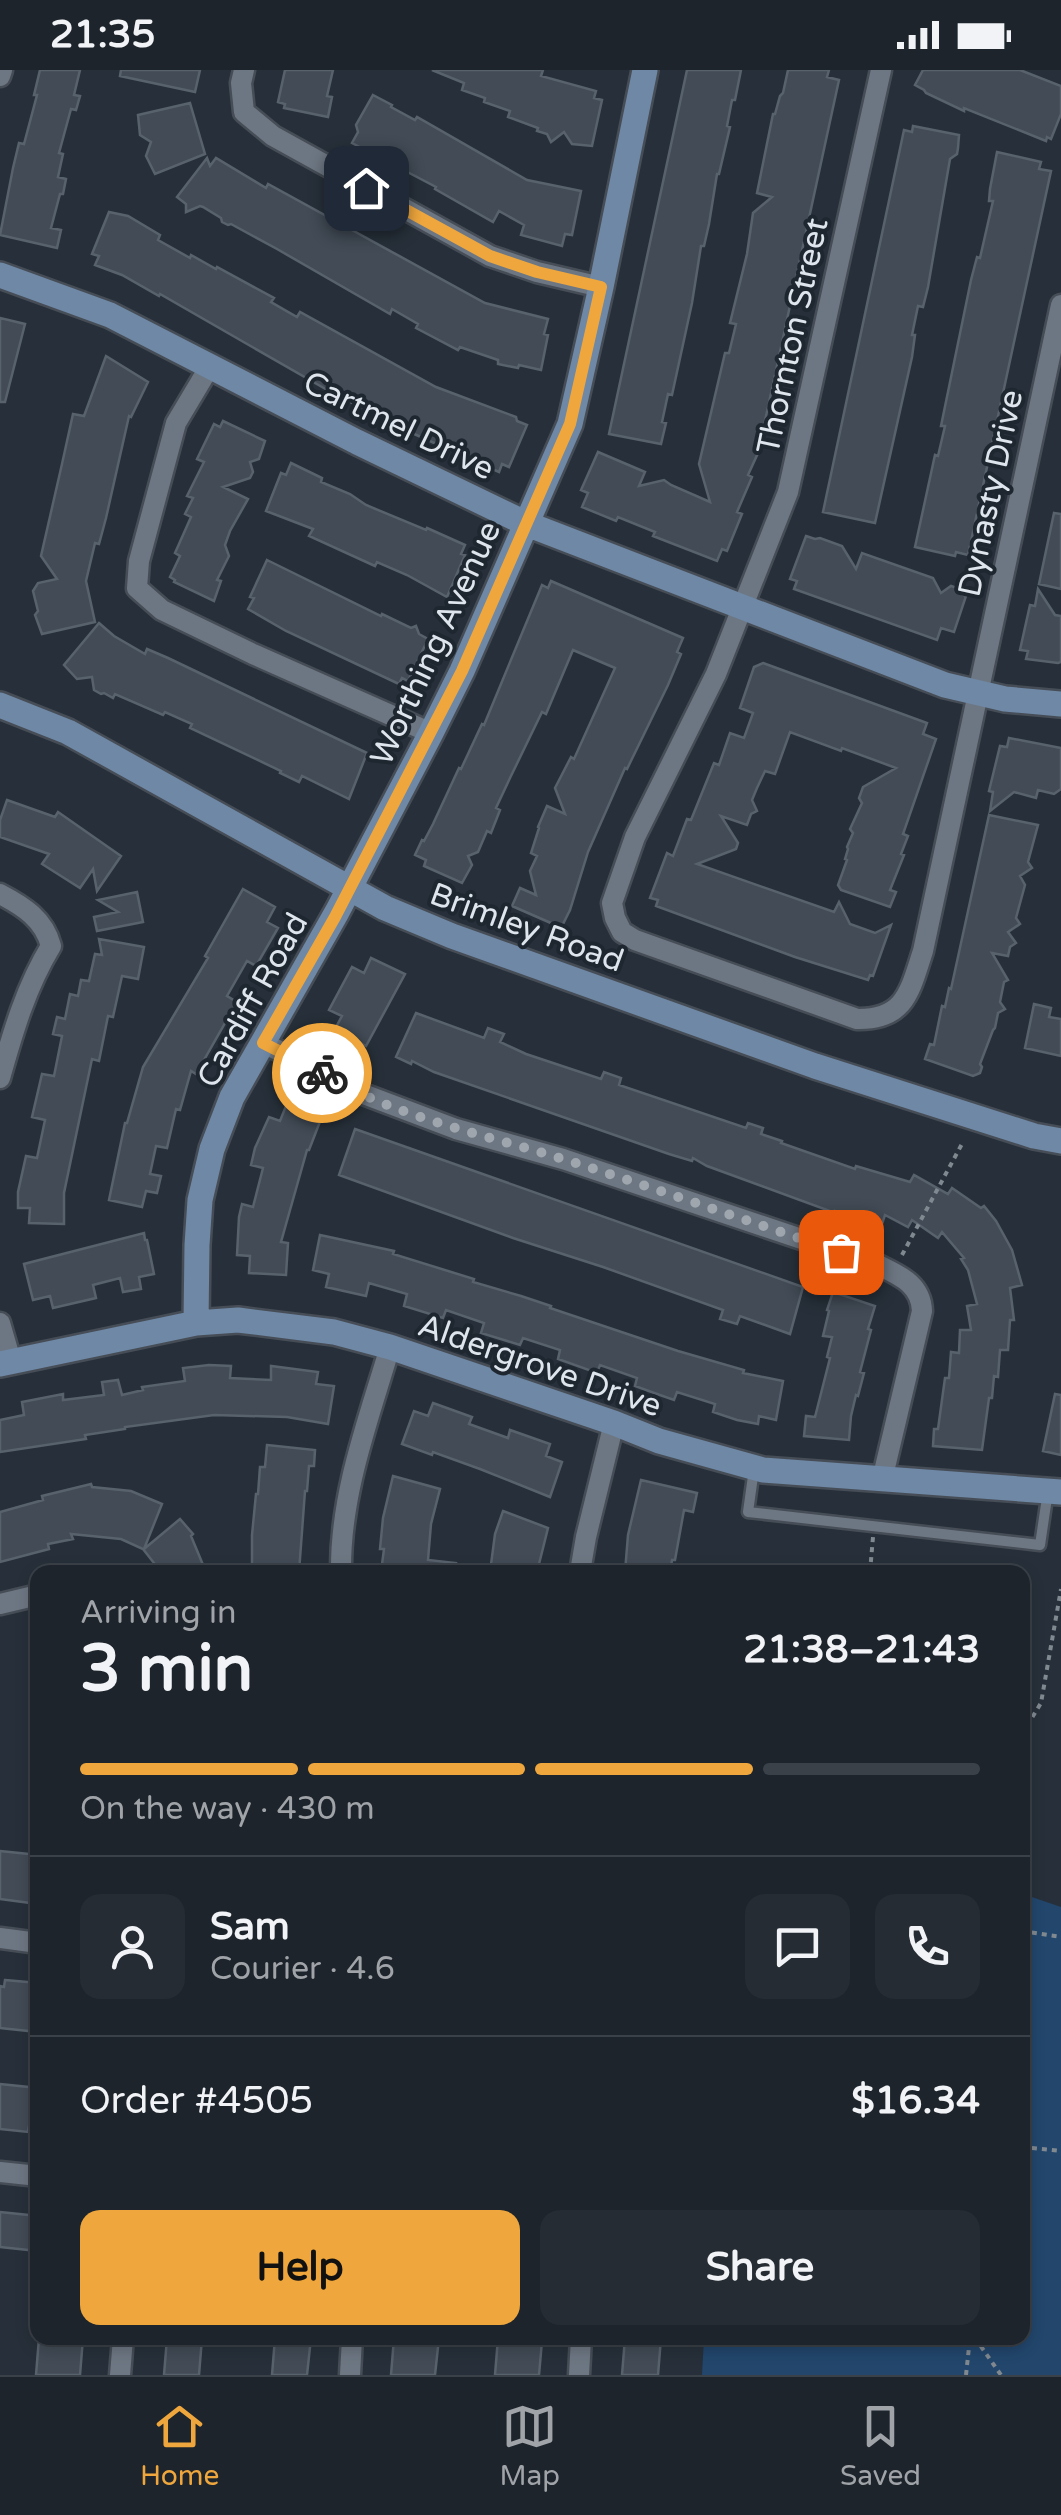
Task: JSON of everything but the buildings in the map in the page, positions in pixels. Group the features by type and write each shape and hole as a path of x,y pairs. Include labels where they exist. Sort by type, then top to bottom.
{"street":[{"path":"244,70 244,112 273,136 490,256 601,287"},
{"name":"Worthing Avenue","path":"350,888 462,671 570,424 644,70"},
{"name":"Thornton Street","path":"881,70 788,492 716,674 635,837 612,903 622,932 634,940 857,1019 877,1020 896,1010 908,997 923,951 978,694"},
{"name":"Cartmel Drive","path":"0,275 91,307 526,524 944,684 978,694 1061,704"},
{"name":"Dynasty Drive","path":"978,694 1061,305"},
{"path":"210,366 176,423 139,561 138,588 162,610 431,733"},
{"name":"Brimley Road","path":"0,705 68,732 384,908 452,936 815,1066 1034,1136 1061,1140"},
{"name":"Cardiff Road","path":"196,1323 200,1200 212,1150 232,1097 350,888"},
{"path":"0,894 36,918 47,931 51,946 14,1026 0,1078"},
{"path":"263,1043 350,1089 456,1129 581,1165 876,1264 913,1284 922,1311 882,1480"},
{"name":"Aldergrove Drive","path":"6,1362 196,1323 238,1320 314,1329 390,1347 659,1442 754,1468 813,1476 1055,1491"},
{"path":"0,1323 6,1362"},
{"path":"341,1565 352,1470 390,1347"},
{"path":"581,1565 614,1424"},
{"path":"0,1604 30,1598"},
{"path":"0,1938 30,1941"},
{"path":"0,2172 30,2175"},
{"path":"120,2375 122,2345"},
{"path":"350,2375 352,2345"},
{"path":"579,2375 581,2345"}],"lane":[{"path":"754,1468 748,1512 1040,1545 1055,1491"}],"path":[{"path":"892,1272 963,1142"},
{"path":"1030,1720 1040,1703 1061,1589"},
{"path":"1030,1932 1061,1937"},
{"path":"1030,2148 1061,2151"},
{"path":"966,2375 971,2345"},
{"path":"977,2345 1001,2375"}],"shaded area":[{"path":"1030,1896 1061,1907 1061,2375 702,2375 704,2345 1030,2345"}],"way so far":[{"path":"322,1073 350,1089 456,1129 563,1159 841,1252"}],"route":[{"path":"322,1073 263,1043 335,917 462,671 570,424 601,287 490,256 366,188"}]}
